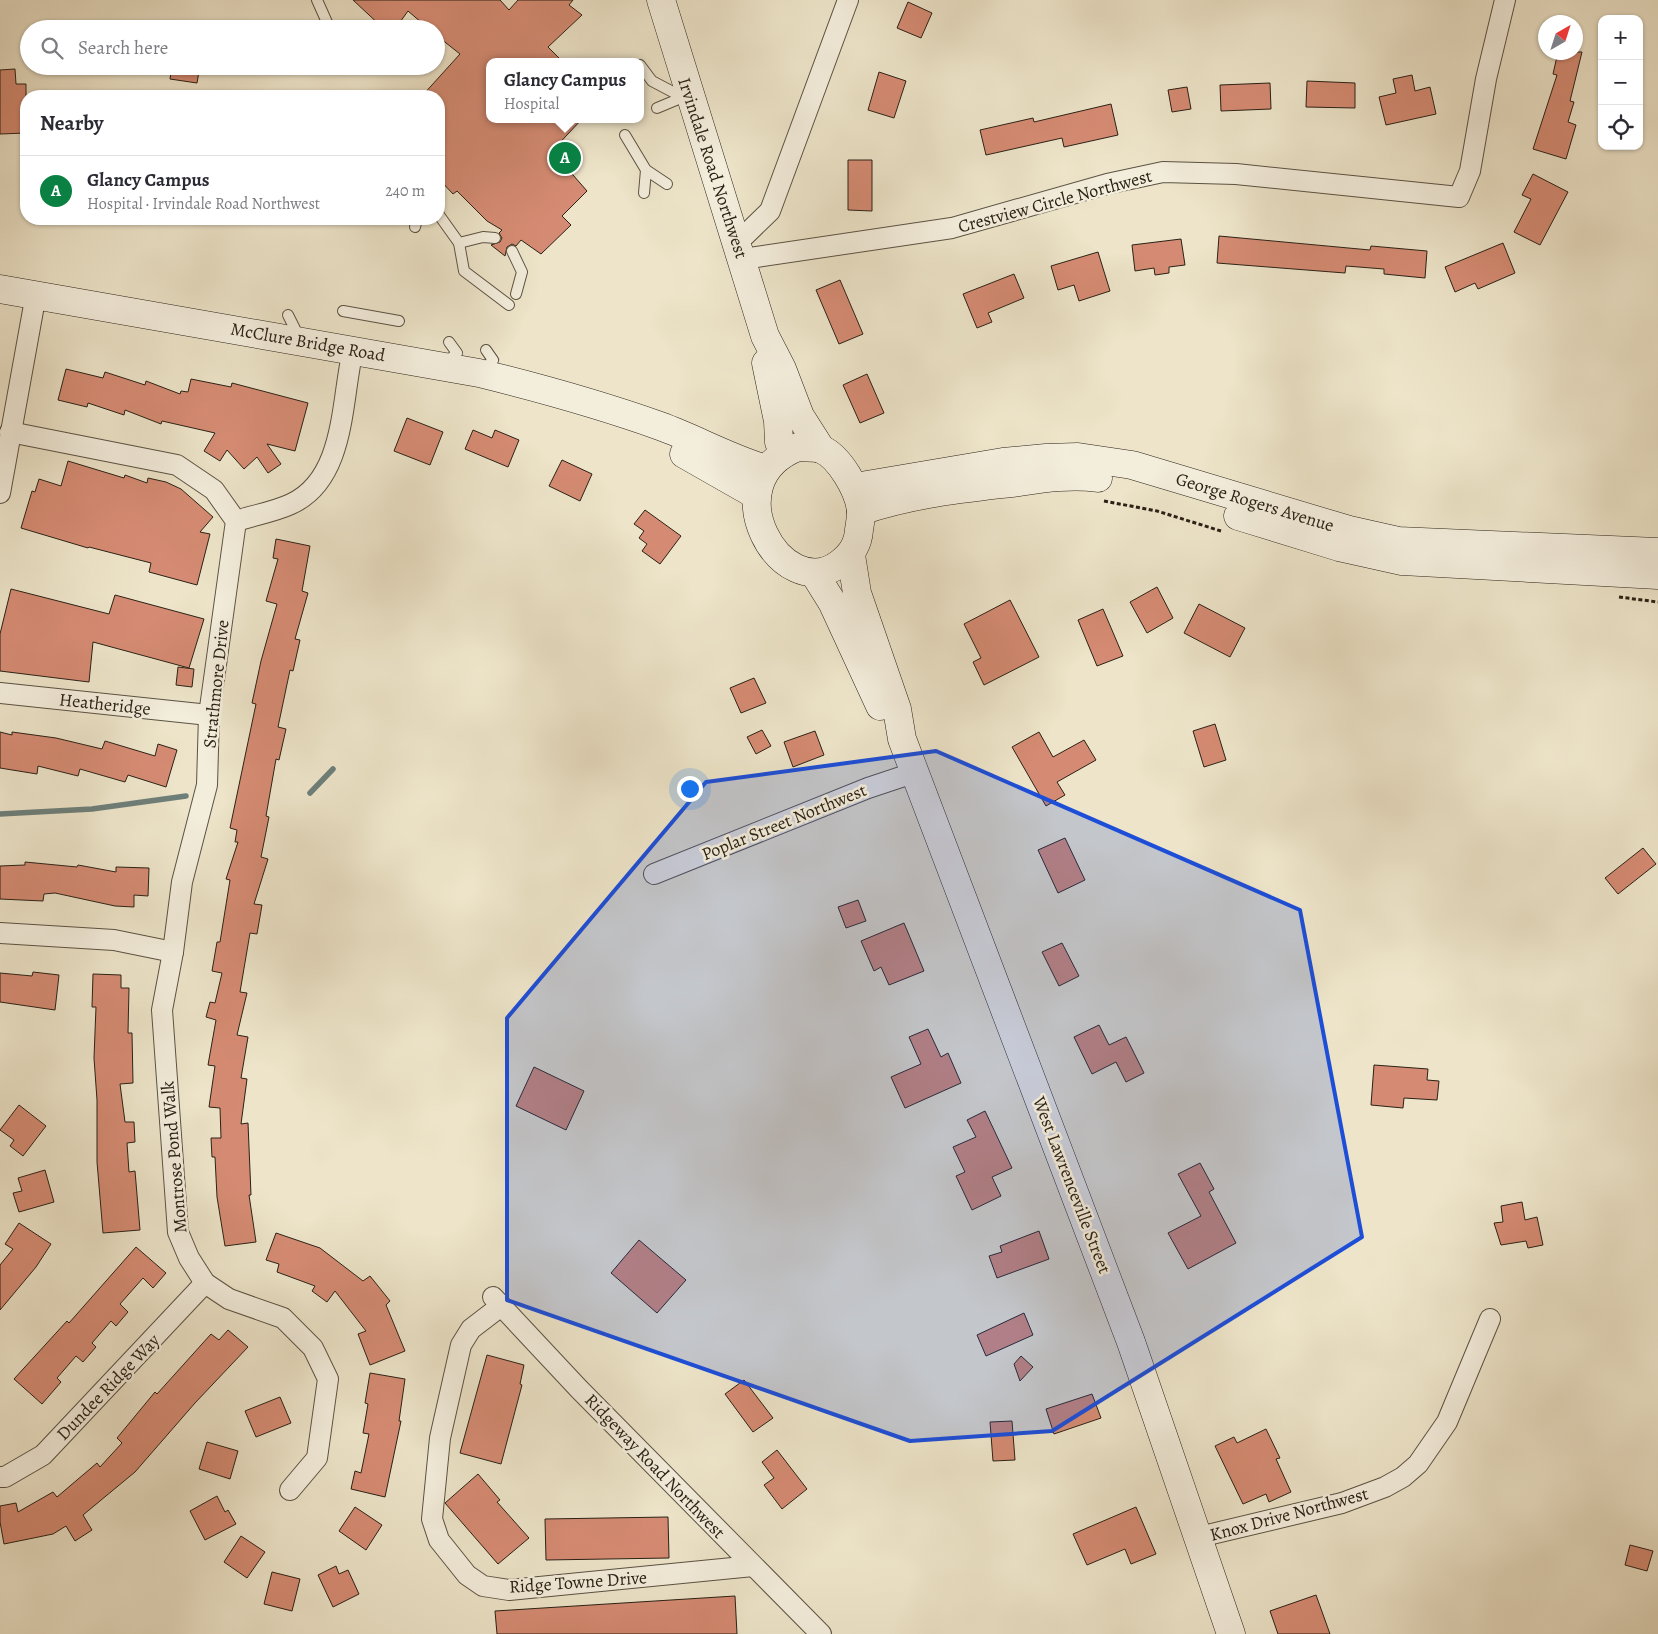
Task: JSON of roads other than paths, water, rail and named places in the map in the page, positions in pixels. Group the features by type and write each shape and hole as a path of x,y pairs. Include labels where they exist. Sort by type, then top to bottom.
{"street":[{"name":"Irvindale Road Northwest","path":"661,0 686,99 740,251 765,336 782,369 800,416 821,449"},
{"path":"740,251 770,211 848,0"},
{"name":"Crestview Circle Northwest","path":"740,251 952,228 1107,184 1163,172 1236,174 1459,197 1470,171 1486,79 1505,0"},
{"name":"McClure Bridge Road","path":"0,289 286,326 353,350 446,354 482,362 537,387 661,426 732,458 775,461"},
{"path":"0,493 36,294"},
{"name":"Irvindale Road Northwest","path":"765,336 775,461"},
{"path":"10,432 177,465 214,490 236,521 292,504 321,481 338,444 353,350"},
{"name":"McClure Bridge Road","path":"612,411 756,495"},
{"path":"798,447 821,449 838,464 858,499 859,534 851,555 832,569 814,573 783,560 770,546 759,523 756,495 775,461 798,447"},
{"name":"George Rogers Avenue","path":"858,499 1003,462 1046,458 1078,458 1132,465 1350,530 1398,540 1658,552"},
{"name":"George Rogers Avenue","path":"858,499 893,500 942,491 1060,477 1086,476 1119,481 1179,496 1339,547 1402,561 1658,574"},
{"name":"Strathmore Drive","path":"173,952 182,882 208,785 209,715 236,521"},
{"name":"West Lawrenceville Street","path":"851,555 857,593 897,709 902,739"},
{"name":"West Lawrenceville Street","path":"814,573 832,602 884,714 902,739 916,772 1131,1342 1231,1634"},
{"name":"Heatheridge","path":"0,693 209,715"},
{"name":"Poplar Street Northwest","path":"654,874 868,788 916,772"},
{"path":"0,933 114,940 173,952"},
{"name":"Montrose Pond Walk","path":"173,952 162,1010 178,1232 189,1258 205,1283 229,1299 283,1318 313,1348 328,1379 317,1458 290,1490"},
{"name":"Dundee Ridge Way","path":"0,1477 5,1478 43,1455 205,1283"},
{"name":"Ridgeway Road Northwest","path":"496,1301 579,1389 821,1634"},
{"name":"Ridge Towne Drive","path":"496,1301 471,1329 461,1345 440,1438 432,1519 439,1540 467,1574 483,1586 508,1590 753,1566"},
{"name":"Knox Drive Northwest","path":"1199,1537 1342,1503 1386,1488 1403,1477 1418,1464 1447,1422 1490,1319"}],"lane":[{"path":"316,0 326,20"},
{"path":"644,70 652,81 686,99"},
{"path":"657,108 686,99"},
{"path":"624,134 646,170 667,184"},
{"path":"644,193 646,170"},
{"path":"445,222 459,243 464,271 509,306"},
{"path":"459,243 483,237 495,238"},
{"path":"512,251 522,272 516,294"},
{"path":"343,310 399,321"}],"waterway":[{"path":"310,793 333,769"},
{"path":"0,814 92,809 186,796"}],"place":[{"name":"Glancy Campus","path":"565,158"}]}
